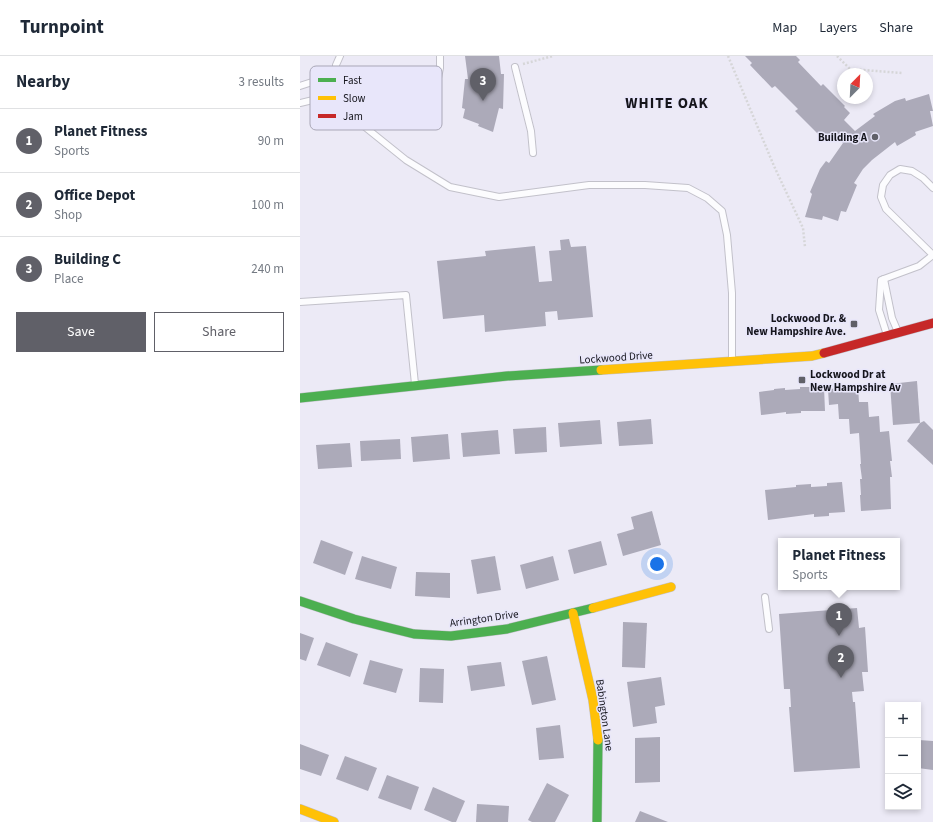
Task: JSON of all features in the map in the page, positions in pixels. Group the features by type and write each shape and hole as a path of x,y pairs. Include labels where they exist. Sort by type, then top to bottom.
{"street":[{"name":"Lockwood Drive","path":"300,398 507,376 812,356 932,325"},
{"name":"Arrington Drive","path":"300,601 354,619 414,634 451,636 507,629 671,587"},
{"name":"Babington Lane","path":"573,613 594,700 599,745 597,822"},
{"path":"300,809 334,822"}],"lane":[{"path":"336,66 340,56"},
{"path":"515,67 531,131 533,153"},
{"path":"300,86 310,83"},
{"path":"300,103 310,101"},
{"path":"369,130 406,160 450,187 499,197 589,186 645,185 688,188 707,198 722,211 727,235 732,293 732,361"},
{"path":"883,279 919,266 933,255 886,209 881,197 883,185 890,175 900,169 912,171 923,178 933,188"},
{"path":"883,279 892,318 899,333"},
{"path":"883,279 879,310 887,336"},
{"path":"300,302 406,295 415,386"},
{"path":"765,597 768,629"}],"path":[{"path":"515,67 553,56"},
{"path":"728,56 774,166 803,228 805,247"},
{"path":"838,56 850,69 902,73"}],"building":[{"path":"465,56 499,56 501,74 504,74 503,109 499,108 493,132 478,126 479,124 463,118 465,109 462,108 465,79 468,79"},
{"name":"Building A","path":"745,56 796,56 800,60 798,62 821,86 823,84 837,98 837,104 843,104 845,106 844,107 850,113 844,120 855,131 875,116 873,114 895,101 905,98 906,101 929,94 933,111 930,111 933,126 915,132 916,135 897,146 895,142 863,169 854,183 857,185 846,212 841,211 838,221 823,216 822,220 805,217 812,194 810,192 820,169 826,161 829,163 843,143 832,132 825,139 820,132 818,134 795,111 798,109 775,86 772,88 750,65 752,63"},
{"path":"569,239 571,247 586,246 593,317 558,320 557,311 545,312 546,326 485,332 484,315 443,319 437,261 486,256 485,251 535,246 539,282 552,281 549,251 561,250 560,240"},
{"path":"917,381 920,423 893,425 890,384"},
{"path":"800,387 824,387 825,411 801,411 801,413 786,414 786,412 761,415 759,392 785,388 785,390 800,389"},
{"path":"858,387 859,402 868,402 869,417 879,416 880,432 889,431 892,461 890,461 892,477 890,477 891,509 861,511 860,479 862,479 859,433 850,434 849,419 839,419 838,404 829,405 828,389"},
{"path":"651,419 653,444 619,446 617,422"},
{"path":"600,420 602,444 560,447 558,423"},
{"path":"924,421 933,430 933,465 907,441 920,423"},
{"path":"546,427 547,452 515,454 513,429"},
{"path":"498,430 500,454 463,457 461,433"},
{"path":"448,434 450,459 413,462 411,437"},
{"path":"400,439 401,459 361,461 360,441"},
{"path":"350,443 352,467 318,469 316,445"},
{"path":"842,482 845,512 829,513 829,516 814,517 814,514 768,520 765,490 811,484 811,487 827,486 827,483"},
{"path":"652,511 661,545 623,556 617,534 634,529 631,517"},
{"path":"321,540 353,552 345,575 313,563"},
{"path":"601,541 607,565 574,574 568,550"},
{"path":"362,556 397,567 391,589 355,579"},
{"path":"495,556 501,590 477,594 471,560"},
{"path":"553,556 559,580 526,589 520,565"},
{"path":"416,572 450,573 450,598 415,596"},
{"path":"857,608 859,628 865,627 868,672 862,672 864,691 852,692 853,702 855,702 860,768 794,772 789,707 791,707 790,689 784,689 779,614"},
{"path":"623,622 647,623 645,668 622,667"},
{"path":"300,633 314,638 306,661 300,659"},
{"path":"326,642 358,654 350,677 317,665"},
{"path":"547,656 556,700 532,705 522,661"},
{"path":"370,660 403,669 396,693 363,684"},
{"path":"501,662 505,686 471,691 467,666"},
{"path":"420,668 444,669 443,703 419,702"},
{"path":"661,677 665,705 655,707 657,723 633,727 627,682"},
{"path":"560,725 564,758 539,760 536,728"},
{"path":"660,737 660,782 635,783 635,738"},
{"path":"921,740 933,741 933,770 921,768"},
{"path":"300,744 329,755 321,776 300,769"},
{"path":"345,756 377,768 368,791 336,779"},
{"path":"387,775 419,787 411,810 378,798"},
{"path":"547,783 569,795 555,822 532,822 528,820"},
{"path":"433,787 465,801 456,822 452,822 424,810"},
{"path":"477,804 509,806 508,822 476,822"},
{"path":"640,811 668,822 635,822"}],"traffic: fast":[{"path":"300,398 507,376 601,370"},
{"path":"300,601 354,619 414,634 451,636 507,629 593,608"},
{"path":"597,822 598,740"}],"traffic: slow":[{"path":"601,370 812,356 824,353"},
{"path":"593,608 671,587"},
{"path":"573,613 593,700 598,740"},
{"path":"300,809 334,822"}],"traffic: jam":[{"path":"824,353 933,323"}],"place":[{"name":"Building C","path":"483,101"},
{"name":"Building A","path":"875,137"},
{"name":"Lockwood Dr. & New Hampshire Ave.","path":"854,324"},
{"name":"Lockwood Dr at New Hampshire Av","path":"802,380"},
{"name":"Planet Fitness","path":"839,636"},
{"name":"Office Depot","path":"841,678"}],"district":[{"name":"WHITE OAK","path":"667,103"}]}
